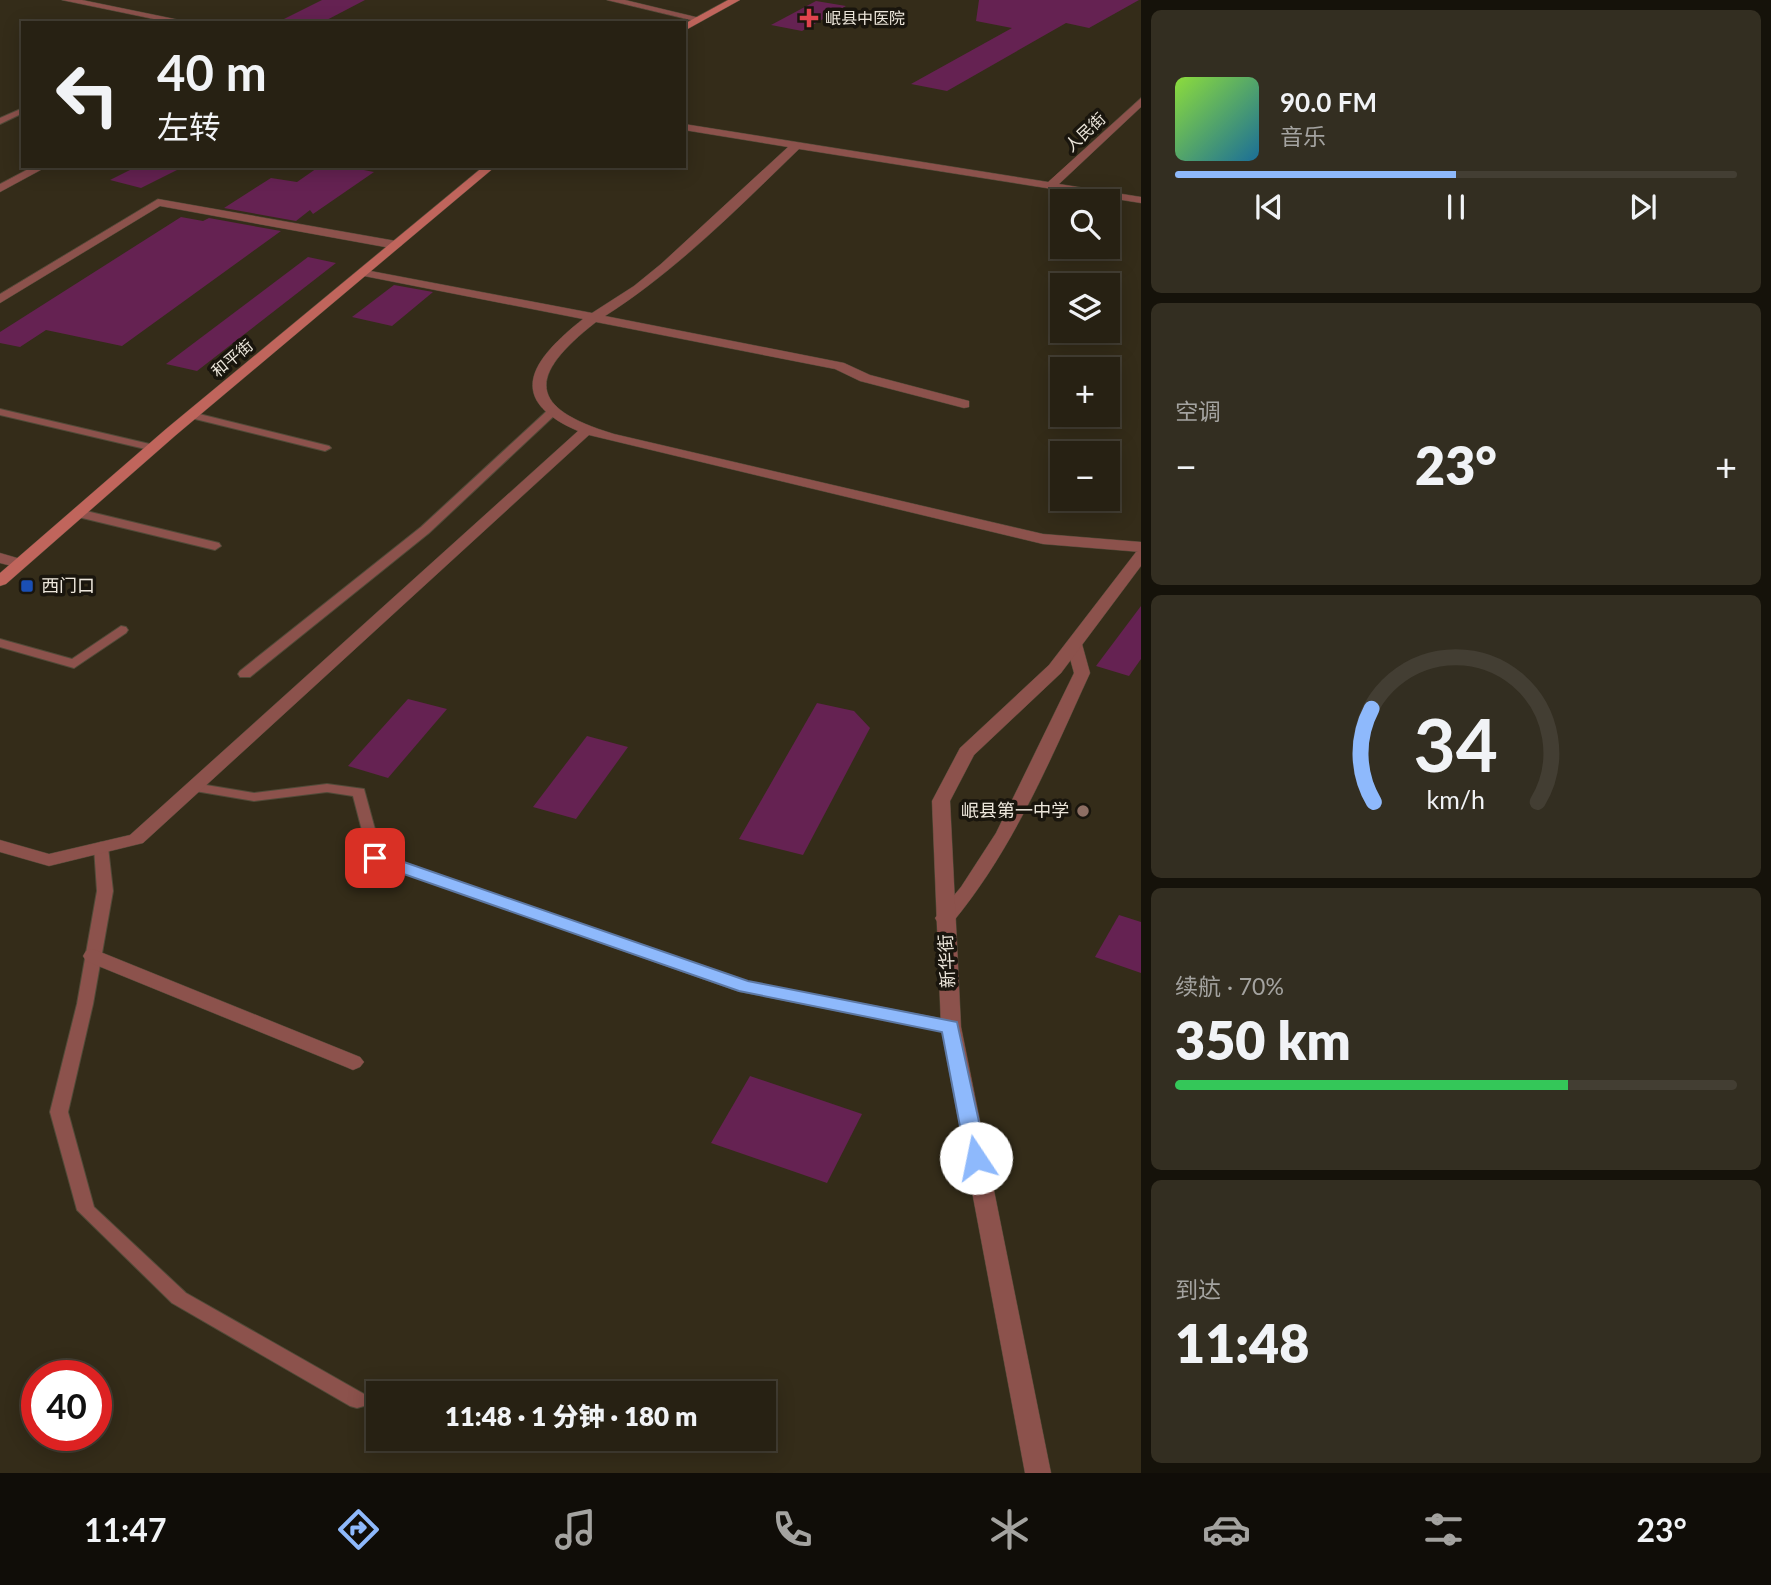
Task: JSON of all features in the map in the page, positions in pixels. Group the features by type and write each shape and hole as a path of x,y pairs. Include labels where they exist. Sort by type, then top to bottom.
{"main road":[{"path":"686,27 735,0"},
{"name":"和平街","path":"0,581 191,415 489,168"}],"street":[{"path":"67,0 178,21"},
{"path":"612,0 699,19"},
{"name":"人民街","path":"1050,186 1141,101"},
{"path":"686,127 1141,200"},
{"path":"796,145 721,220 643,285 583,325 542,369 537,386 543,402 586,431 1043,539 1141,547"},
{"path":"0,189 39,168"},
{"path":"0,299 158,202 396,245"},
{"path":"364,272 839,366 864,378 964,404"},
{"path":"0,846 49,860 136,839 586,431"},
{"name":"新华街","path":"1038,1473 951,1027 941,801 966,752 1055,669 1141,555"},
{"path":"0,558 19,564"},
{"path":"945,918 968,893 1011,819 1082,673 1074,644"},
{"path":"93,956 353,1062"}],"lane":[{"path":"0,121 21,111"},
{"path":"246,674 425,530 553,411"},
{"path":"0,412 153,448"},
{"path":"191,415 325,447"},
{"path":"78,513 215,547"},
{"path":"0,643 74,664 121,630"},
{"path":"194,787 254,797 327,788 359,792 375,858 745,987 951,1027"},
{"path":"102,847 105,891 85,1004 59,1112 86,1210 178,1298 358,1400"}],"building":[{"path":"322,0 365,0 325,21 280,21"},
{"path":"979,0 1139,0 1089,28 1066,23 947,91 911,84 1012,28 976,21"},
{"path":"816,1 846,6 802,31 771,25"},
{"path":"134,168 181,168 141,188 110,180"},
{"path":"317,168 353,168 374,172 313,214 310,210 296,221 224,208 271,178 297,182"},
{"path":"181,217 203,221 209,218 281,231 122,346 46,330 20,347 0,343 0,332"},
{"path":"308,257 336,263 197,371 166,364"},
{"path":"394,285 433,292 392,326 352,317"},
{"path":"1141,606 1141,659 1129,676 1096,666"},
{"path":"408,699 447,709 388,778 348,766"},
{"path":"817,703 854,711 870,728 803,855 739,839"},
{"path":"587,736 628,747 576,819 533,807"},
{"path":"1119,915 1141,922 1141,973 1095,957"},
{"path":"750,1076 862,1114 827,1183 711,1143"}],"place":[{"name":"岷县中医院","path":"809,18"},
{"name":"西门口","path":"27,586"},
{"name":"岷县第一中学","path":"1083,811"}],"route":[{"path":"375,858 745,987 951,1027 976,1158"}]}
